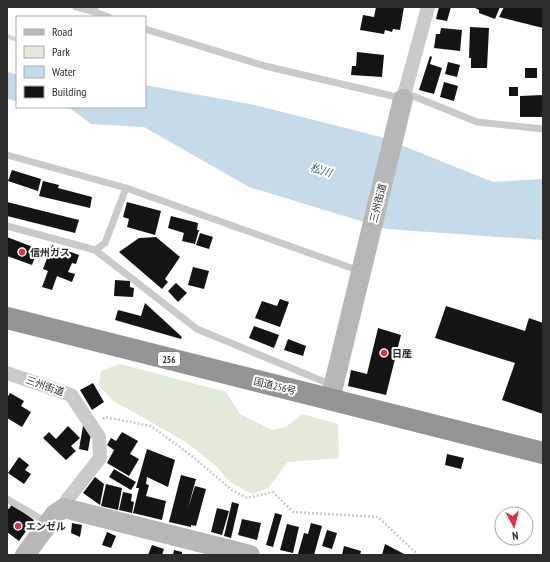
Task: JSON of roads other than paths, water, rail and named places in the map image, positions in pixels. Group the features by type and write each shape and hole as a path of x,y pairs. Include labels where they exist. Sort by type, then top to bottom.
{"highway":[{"name":"国道256号","path":"7,318 332,393 543,453"}],"street":[{"name":"三州街道","path":"332,393 428,7"},
{"name":"三州街道","path":"7,373 71,395 99,437 100,458 67,500 64,508 55,514 25,555"},
{"path":"64,508 250,555"}],"lane":[{"path":"76,7 94,9 108,16"},
{"path":"146,29 265,66 406,100 477,122 543,129"},
{"path":"7,155 126,188 363,266"},
{"path":"95,250 105,243 126,188"},
{"path":"7,226 95,250 197,329 332,393"},
{"path":"7,499 48,524"}],"water":[{"path":"146,85 255,105 381,137 493,182 543,179 543,240 387,229 249,187 144,127 91,124 69,108 146,108"}],"waterway":[{"path":"7,36 16,40"},
{"name":"松川","path":"7,85 16,88"}],"place":[{"name":"信州ガス","path":"22,252"},
{"name":"日産","path":"384,353"},
{"name":"エンゼル","path":"18,526"}]}
